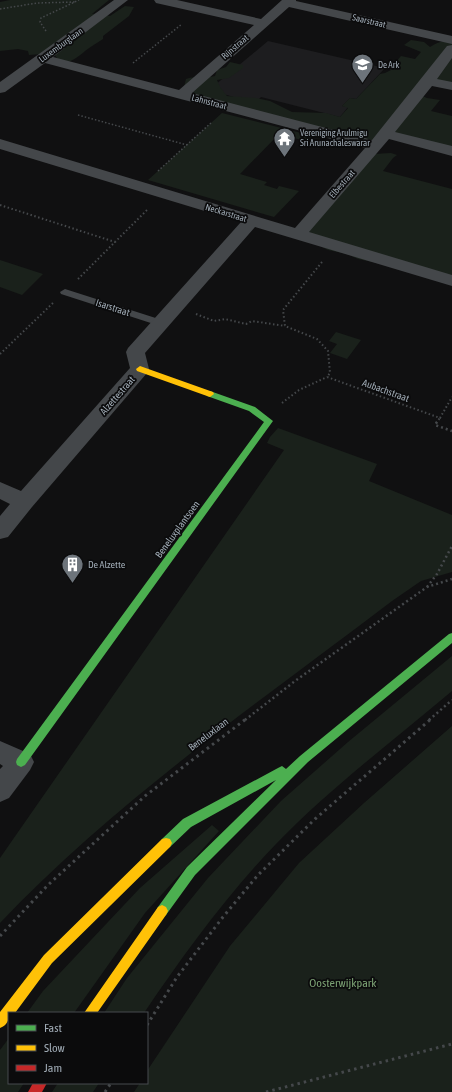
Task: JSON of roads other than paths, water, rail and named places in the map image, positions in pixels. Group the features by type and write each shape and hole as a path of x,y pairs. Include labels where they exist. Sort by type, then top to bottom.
{"main road":[{"name":"Beneluxplantsoen","path":"10,757 269,421 252,409 140,369"},
{"path":"91,1012 191,871 304,759 452,637"},
{"path":"0,1022 48,959 187,823 304,759"},
{"path":"34,1092 40,1084"}],"street":[{"name":"Luxemburglaan","path":"2,85 122,0"},
{"path":"160,0 262,23"},
{"name":"Rijnstraat","path":"182,94 288,1"},
{"name":"Saarstraat","path":"288,1 452,40"},
{"name":"Elbestraat","path":"298,235 386,134 429,81 452,49"},
{"name":"Lahnstraat","path":"42,58 376,146"},
{"path":"429,81 452,86"},
{"path":"386,134 452,151"},
{"name":"Neckarstraat","path":"0,144 164,195 452,281"},
{"name":"Alzettestraat","path":"0,531 24,501 140,369 136,352 251,221"},
{"path":"0,490 24,501"},
{"path":"0,790 10,757"}],"lane":[{"name":"Isarstraat","path":"65,292 161,323"}],"place":[{"name":"De Ark","path":"362,84"},
{"name":"Vereniging Arulmigu Sri Arunachaleswarar","path":"284,158"},
{"name":"De Alzette","path":"73,584"}],"park label":[{"name":"Oosterwijkpark","path":"343,983"}]}
